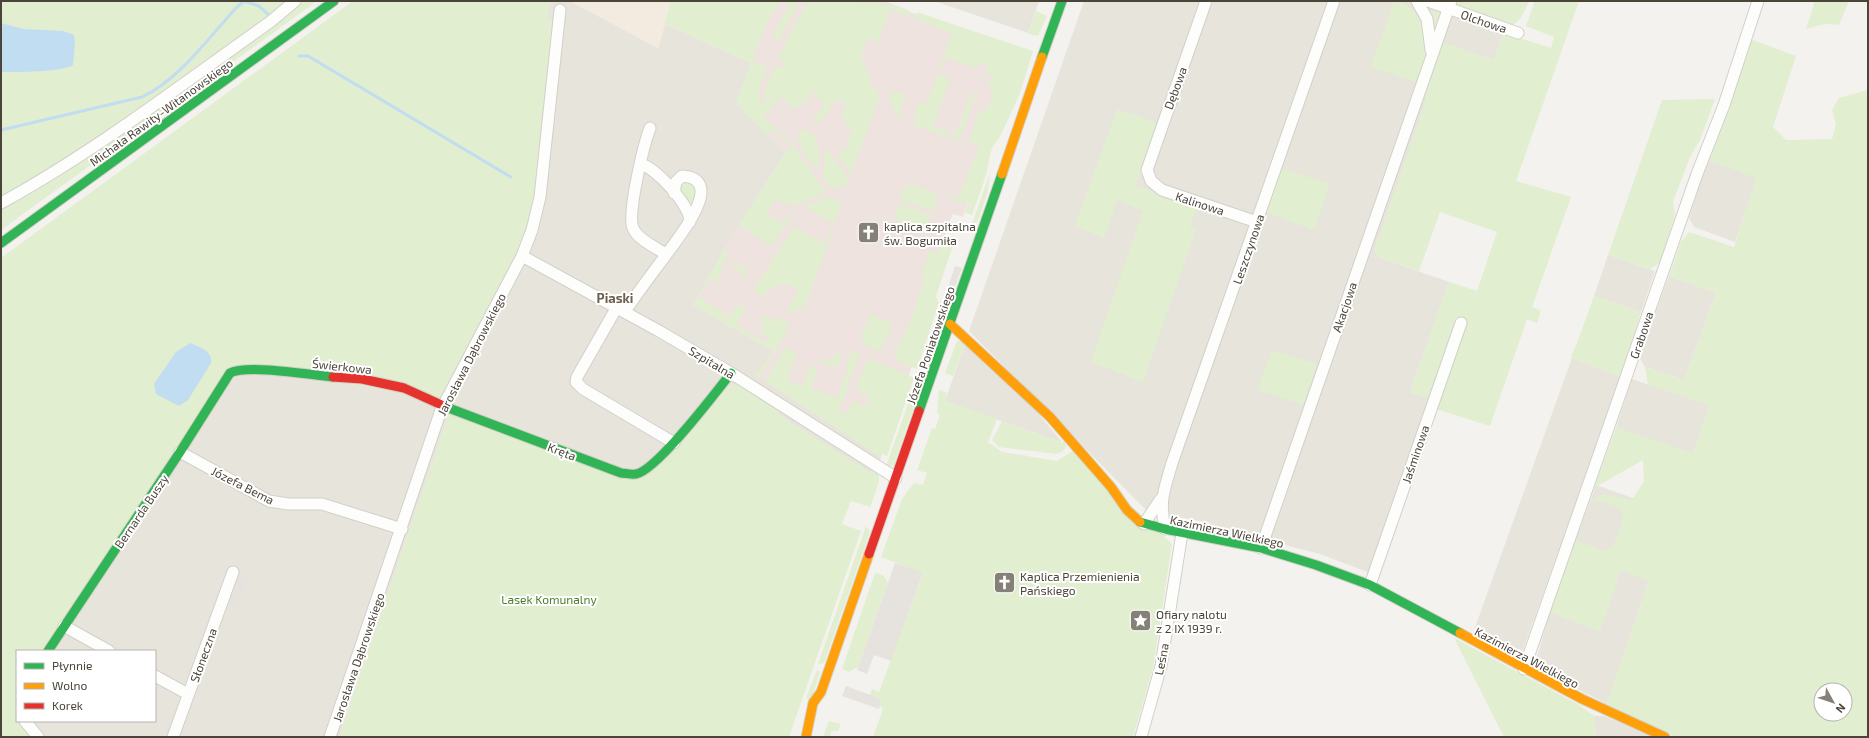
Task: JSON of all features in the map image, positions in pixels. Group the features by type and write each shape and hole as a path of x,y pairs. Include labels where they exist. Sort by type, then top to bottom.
{"street":[{"path":"1,202 38,183 86,151 270,22 295,1"},
{"name":"Michała Rawity-Witanowskiego","path":"1,243 334,1"},
{"name":"Dębowa","path":"1148,176 1148,163 1206,1"},
{"name":"Leszczynowa","path":"1165,529 1161,510 1162,498 1172,463 1334,1"},
{"name":"Akacjowa","path":"1417,1 1427,19 1430,33 1432,48 1428,66"},
{"name":"Olchowa","path":"1428,1 1449,5 1518,33"},
{"name":"Grabowa","path":"1524,669 1697,174 1724,105 1758,1"},
{"name":"Józefa Poniatowskiego","path":"806,736 818,716 822,702 821,692 1062,3"},
{"name":"Akacjowa","path":"1261,548 1449,5"},
{"name":"Jarosława Dąbrowskiego","path":"330,737 443,405 522,256 532,230 540,197 560,10"},
{"path":"650,128 641,164 632,213 632,227 635,232 666,254"},
{"path":"641,164 654,170 674,193 688,210 690,222"},
{"path":"674,193 676,182 682,176 688,176 698,184 701,196 690,222 621,309 577,377 576,382 583,389 674,443"},
{"name":"Kalinowa","path":"1148,176 1154,185 1162,190 1257,222"},
{"name":"Szpitalna","path":"522,256 621,309 731,373 896,478"},
{"name":"Jaśminowa","path":"1370,585 1461,323"},
{"name":"Kazimierza Wielkiego","path":"950,324 1050,417 1111,487 1126,510 1135,519 1144,524 1182,533 1261,548 1316,565 1370,585 1582,699 1665,737"},
{"name":"Świerkowa","path":"234,371 253,370 362,379 404,388 443,405"},
{"name":"Bernarda Buszy","path":"49,650 180,452 225,380 234,371"},
{"name":"Kręta","path":"443,405 621,473 637,474 645,470 674,443 693,422 731,373"},
{"name":"Józefa Bema","path":"180,452 269,501 288,504 322,504 402,529"},
{"name":"Leszczynowa","path":"1144,524 1162,498"},
{"name":"Leśna","path":"1141,737 1161,666 1182,533"},
{"name":"Słoneczna","path":"173,737 234,572"},
{"path":"64,626 107,650"},
{"path":"156,677 188,694"},
{"path":"26,722 38,737"}],"shaded area":[{"path":"549,1 570,1 658,48 665,24 751,63 736,103 786,152 732,236 693,305 773,351 756,375 881,457 877,472 639,477 449,414 339,737 33,737 23,722 156,722 156,650 45,650 223,378 554,26 547,17"},
{"path":"570,1 774,1 751,63 665,24 658,48"},
{"path":"774,1 885,1 913,13 1023,48 963,217 953,214 948,225 944,239 954,242 881,457 756,375 773,351 693,305 732,236 786,152 736,103"},
{"path":"934,1 1039,1 1028,33"},
{"path":"1084,1 1445,1 1442,12 1503,33 1494,60 1446,44 1375,249 1378,257 1449,282 1410,392 1431,399 1370,573 1320,554 1257,538 1209,531 1211,523 1148,512 969,331"},
{"path":"1708,160 1757,177 1735,242 1694,227 1689,218"},
{"path":"1608,255 1655,271 1641,312 1594,296"},
{"path":"955,266 962,268 952,295 946,293"},
{"path":"1669,276 1716,293 1684,380 1645,367 1639,357"},
{"path":"940,311 946,312 935,343 929,341"},
{"path":"966,341 1029,403 1063,443 945,401"},
{"path":"1572,358 1621,377 1520,658 1473,633"},
{"path":"1632,379 1710,405 1693,454 1616,428"},
{"path":"778,409 875,471 869,471 780,415"},
{"path":"1596,485 1644,502 1649,581 1607,704 1534,667 1550,612 1600,631 1572,550"},
{"path":"895,563 923,572 891,661 874,655 867,674 857,670"},
{"path":"239,571 249,576 237,608 229,606 226,607"},
{"path":"846,686 882,699 879,709 842,696"},
{"path":"1594,716 1604,716 1653,737 1596,737"}],"green space":[{"path":"1,1 290,1 112,129 39,176 1,198"},
{"path":"302,1 317,1 1,230 1,206 271,24"},
{"path":"353,1 549,1 547,17 555,26 534,207 520,246 511,265 441,399 240,366 45,650 16,650 16,722 23,722 33,737 1,737 1,258"},
{"path":"671,1 780,1 765,26 752,61 767,67 759,89 761,104 765,103 765,90 775,65 783,68 785,63 778,60 789,34 809,1 879,3 904,8 910,12 909,16 890,10 879,42 868,38 861,57 870,74 868,79 880,96 851,174 837,155 849,144 846,139 853,132 842,120 844,118 841,114 847,108 838,98 828,108 831,110 816,125 813,122 824,104 814,92 795,110 781,97 769,110 771,112 769,115 764,113 763,116 792,143 825,192 805,202 795,205 789,205 775,199 765,214 781,223 786,216 792,216 771,246 739,225 786,152 792,146 774,129 768,135 736,103 751,63 665,24"},
{"path":"783,1 800,1 779,40 773,39 778,25 790,5"},
{"path":"1394,1 1403,3 1411,9 1425,30 1427,39 1425,55 1417,82 1371,67"},
{"path":"1459,1 1529,1 1520,18 1511,26 1455,10"},
{"path":"1535,1 1579,1 1516,181 1571,197 1532,307 1541,311 1537,323 1527,319 1490,426 1436,409 1438,402 1410,392 1449,282 1477,291 1497,232 1440,212 1419,271 1378,257 1375,249 1426,101 1425,94 1440,41 1494,60 1503,33 1551,48 1554,37 1526,26"},
{"path":"1815,1 1849,1 1839,25 1825,24 1806,29"},
{"path":"1036,11 1047,16 1038,36 1028,34"},
{"path":"1433,11 1440,13 1441,15 1438,26 1435,29 1430,12"},
{"path":"917,12 1033,51 1020,93 999,139 993,146 990,154 987,171 972,215 965,213 968,204 949,197 950,194 959,197 979,145 969,141 980,109 987,111 994,91 988,89 992,75 985,72 988,65 980,62 977,68 946,58 939,75 950,79 933,127 946,131 949,129 947,137 913,125 917,104 927,103 952,33 915,19"},
{"path":"1750,39 1796,56 1773,127 1786,140 1832,139 1836,124 1832,110 1839,98 1868,90 1868,737 1675,737 1607,704 1649,581 1621,570 1600,632 1550,612 1576,540 1605,551 1613,547 1624,516 1620,508 1600,501 1591,503 1602,494 1632,500 1644,481 1643,460 1594,488 1616,428 1693,453 1709,405 1648,385 1645,367 1684,380 1716,293 1669,276 1681,242 1689,232 1734,247 1756,178 1708,160 1729,108"},
{"path":"892,90 905,95 899,118 891,105 890,98"},
{"path":"971,92 975,95 961,136 956,140 951,138 954,130 957,131"},
{"path":"1715,99 1700,140 1690,157 1673,202 1675,215 1660,263 1650,269 1608,255 1662,100"},
{"path":"1117,109 1157,123 1136,186 1224,215 1242,222 1247,226 1196,210 1190,227 1196,230 1143,382 1091,362 1143,211 1117,200 1104,238 1075,226"},
{"path":"806,130 811,132 817,140 819,165 816,168 805,156 797,138 801,131"},
{"path":"826,148 850,180 847,185 835,189 830,188 823,177"},
{"path":"1282,168 1330,184 1314,230 1265,212"},
{"path":"990,173 988,191 978,221 972,224"},
{"path":"680,181 696,185 692,214 679,195"},
{"path":"912,184 929,190 935,194 936,204 934,211 899,200 905,188"},
{"path":"831,196 840,203 840,209 807,302 800,310 786,312 798,291 795,287 781,285 762,295 753,291 794,226 824,244 833,223 807,208 807,205"},
{"path":"899,203 931,215 926,228 922,231 899,224 895,217"},
{"path":"943,224 948,224 944,239 954,242 936,296 939,303 917,369 897,361 895,354 908,327 925,278 921,276 930,250 938,254 945,229 938,228"},
{"path":"724,249 728,252 716,283 710,279 699,297 729,317 737,305 746,307 736,325 765,342 768,336 760,332 764,324 758,321 762,316 779,323 780,321 768,316 787,320 788,329 759,377 756,375 773,351 693,305"},
{"path":"728,258 748,271 747,279 745,278"},
{"path":"1594,296 1641,312 1621,377 1572,358 1571,356"},
{"path":"870,314 893,323 884,346 877,350 865,346 861,336"},
{"path":"957,341 966,341 953,376 945,373"},
{"path":"785,348 797,352 787,381 803,386 810,365 818,368 811,388 837,398 848,368 846,365 851,352 857,352 859,356 839,411 846,415 853,403 858,402 863,406 870,402 868,394 860,394 857,387 866,362 873,360 914,378 887,456 882,454 881,457 765,381"},
{"path":"1272,350 1317,364 1303,405 1258,390"},
{"path":"836,352 842,354 839,363 834,367 819,362 821,358 832,362"},
{"path":"917,379 921,386 894,464 892,466 886,466"},
{"name":"Lasek Komunalny","path":"737,383 778,409 780,415 869,471 875,471 879,474 879,482 870,507 851,501 842,524 861,531 789,737 339,737 449,414 639,477 728,386"},
{"path":"939,390 947,393 945,401 997,419 988,442 1002,452 1057,461 1073,451 1172,544 1153,668 1133,737 873,737 883,709 880,706 882,699 870,695 872,689 879,692 923,573 881,557 902,499 914,483 923,485 927,473 917,470 932,428 935,429 940,415 937,413"},
{"path":"1002,421 1062,443 1065,441 1066,447 1062,452 1056,454 999,447 992,440"},
{"path":"866,526 870,532 824,663 818,664"},
{"path":"875,573 883,575 888,582 858,667 849,672 842,669"},
{"path":"1454,638 1579,705 1594,716 1596,737 1504,737"},
{"path":"817,670 820,672 811,701 806,698"},
{"path":"829,721 841,724 838,731 831,731 830,737 823,737"}],"water":[{"path":"1,23 23,29 63,31 74,35 73,65 50,70 1,72"},
{"path":"190,343 208,352 211,363 188,400 179,406 156,394 154,384 176,352"}],"waterway":[{"path":"1,130 142,97 169,80 181,69 244,1 259,6 269,15"},
{"path":"299,56 308,56 511,177"}],"traffic: fast":[{"path":"1,243 334,1"},
{"path":"1042,57 1062,1"},
{"path":"919,411 1002,174"},
{"path":"49,650 180,452 230,373 238,371 265,370 333,377"},
{"path":"446,407 621,473 636,474 658,459 686,429 731,373"},
{"path":"1140,522 1165,529 1261,548 1316,565 1370,585 1460,633"}],"traffic: slow":[{"path":"1002,174 1042,57"},
{"path":"950,324 1050,417 1111,487 1127,510 1140,522"},
{"path":"806,737 813,703 821,692 869,554"},
{"path":"1460,633 1582,699 1665,737"}],"traffic: jam":[{"path":"333,377 362,379 404,388 446,407"},
{"path":"869,554 919,411"}],"place":[{"name":"kaplica szpitalna św. Bogumiła","path":"868,233"},
{"name":"Kaplica Przemienienia Pańskiego","path":"1005,583"},
{"name":"Ofiary nalotu z 2 IX 1939 r.","path":"1141,621"}],"district":[{"name":"Piaski","path":"615,298"}]}
